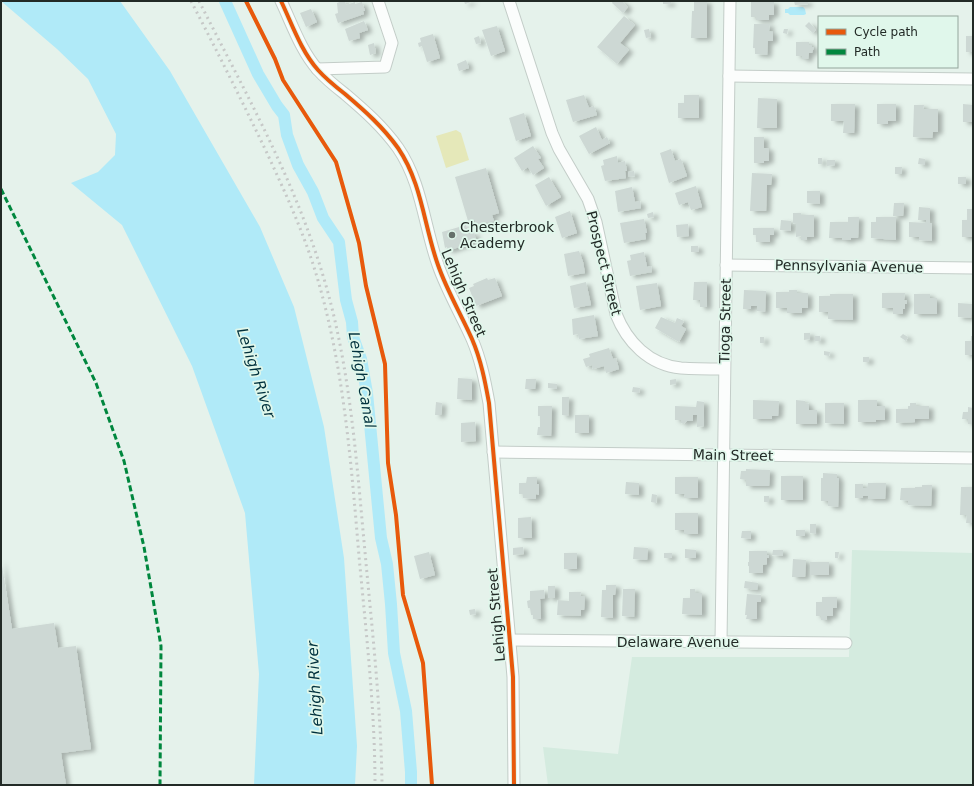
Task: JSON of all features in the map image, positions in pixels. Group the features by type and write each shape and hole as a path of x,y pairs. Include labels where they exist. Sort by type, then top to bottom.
{"street":[{"name":"Lehigh Street","path":"281,1 300,42 317,69 371,116 386,132 410,169 418,190 438,265 453,301 472,340 482,367 489,403 513,677 514,785"},
{"path":"317,69 385,67 392,44 378,1"},
{"name":"Prospect Street","path":"509,1 552,133 559,149 588,199 596,222 616,314 621,327 637,348 646,355 660,362 681,368 724,369"},
{"name":"Tioga Street","path":"721,642 730,1"},
{"path":"729,76 973,79"},
{"name":"Pennsylvania Avenue","path":"726,265 973,268"},
{"name":"Main Street","path":"493,452 973,458"},
{"name":"Delaware Avenue","path":"510,640 846,643"}],"shaded area":[{"path":"852,550 973,553 973,785 548,785 543,747 618,754 632,657 849,657"}],"green space":[{"path":"456,130 461,133 469,160 446,168 436,136"}],"water":[{"name":"Lehigh River","path":"1,1 120,1 170,71 260,227 294,307 324,427 344,558 357,746 355,785 254,785 259,674 245,513 192,366 122,225 71,183 98,172 115,155 116,134 88,79 57,49"},
{"path":"790,7 803,7 806,14 790,15 785,13 785,9"}],"building":[{"path":"345,1 346,5 355,2 355,4 362,2 365,11 363,11 364,14 338,23 335,14 338,13 337,3"},
{"path":"464,1 474,1 465,4"},
{"path":"613,1 622,1 628,7 623,13 612,3"},
{"path":"663,1 671,1 671,4 663,4"},
{"path":"694,1 707,1 707,38 691,38"},
{"path":"751,1 774,2 774,15 769,15 769,20 756,20 756,17 751,17"},
{"path":"794,1 808,1 808,4 795,5"},
{"path":"311,9 317,22 306,27 300,13"},
{"path":"624,16 635,25 620,43 629,50 617,64 597,47"},
{"path":"364,21 368,30 359,33 360,38 349,41 345,29"},
{"path":"809,22 816,30 813,33 805,26"},
{"path":"754,24 770,24 769,31 773,32 773,41 768,41 767,55 755,54 755,48 753,48"},
{"path":"497,26 505,51 491,56 482,30"},
{"path":"649,29 651,37 646,38 644,30"},
{"path":"784,29 788,29 787,34 783,33"},
{"path":"433,34 440,58 427,62 422,46 419,47 418,43 421,42 420,38"},
{"path":"479,36 481,43 476,44 474,38"},
{"path":"966,36 973,36 973,52 966,52"},
{"path":"796,42 809,42 809,45 814,47 812,53 809,53 808,59 802,59 802,56 796,56"},
{"path":"374,43 376,53 370,55 368,45"},
{"path":"466,60 469,68 459,71 457,64"},
{"path":"584,95 589,108 594,106 597,115 573,122 566,100"},
{"path":"684,95 699,95 699,118 678,118 678,103 684,103"},
{"path":"758,98 777,99 777,128 757,128"},
{"path":"831,104 855,104 854,133 843,133 844,121 831,121"},
{"path":"877,104 896,104 896,121 888,121 888,124 877,124"},
{"path":"963,104 973,105 973,122 963,122"},
{"path":"914,105 924,105 923,109 938,109 938,132 933,132 932,138 913,137"},
{"path":"524,113 531,136 516,141 509,118"},
{"path":"596,127 602,140 607,137 610,143 589,154 579,136"},
{"path":"754,137 764,137 764,148 769,148 769,161 764,161 764,163 754,163"},
{"path":"533,146 541,158 538,159 544,168 533,175 528,167 522,171 514,158"},
{"path":"671,149 675,161 681,159 687,176 669,183 660,153"},
{"path":"617,156 618,163 625,161 627,171 625,171 626,178 605,181 601,166 604,165 603,160"},
{"path":"818,158 822,158 822,164 818,164"},
{"path":"919,158 925,159 925,165 918,164"},
{"path":"827,160 835,160 835,165 827,166"},
{"path":"895,167 902,167 901,174 895,174"},
{"path":"486,168 499,213 492,215 494,221 476,225 475,220 468,221 455,177"},
{"path":"634,171 635,176 629,177 628,172"},
{"path":"752,173 772,174 771,185 767,185 766,211 750,211"},
{"path":"549,177 561,197 546,206 535,185"},
{"path":"958,177 966,177 966,184 958,184"},
{"path":"696,186 702,207 691,210 688,202 679,205 675,193"},
{"path":"632,187 635,202 640,201 641,208 618,212 615,191"},
{"path":"807,191 820,191 820,204 807,203"},
{"path":"894,203 904,203 903,216 893,216"},
{"path":"919,207 930,208 932,241 919,240 919,237 909,237 909,222 926,223 926,220 918,220"},
{"path":"967,209 973,209 973,237 962,237 962,220 967,220"},
{"path":"570,211 577,233 562,238 555,217"},
{"path":"653,212 654,217 648,218 647,214"},
{"path":"793,213 801,213 801,215 814,215 814,237 807,237 807,240 801,240 801,236 796,237 796,224 793,223"},
{"path":"848,217 859,217 858,238 842,240 842,238 829,238 830,222 848,222"},
{"path":"876,217 896,217 896,240 871,238 871,222 876,222"},
{"path":"644,219 647,233 645,233 646,239 624,243 620,223"},
{"path":"781,220 791,221 791,231 780,230"},
{"path":"688,224 689,236 677,237 676,225"},
{"path":"466,225 469,234 474,232 476,241 448,251 447,247 445,248 442,232"},
{"path":"753,228 774,228 774,235 770,235 770,242 756,242 756,235 753,235"},
{"path":"691,246 698,246 699,252 691,252"},
{"path":"579,251 585,273 568,276 564,254"},
{"path":"644,252 647,267 651,266 652,272 630,276 627,261 631,260 630,255"},
{"path":"487,278 488,280 495,278 502,296 476,306 469,288 474,286 473,284"},
{"path":"586,282 591,305 574,308 570,286"},
{"path":"694,282 707,282 707,307 700,307 700,300 693,300"},
{"path":"657,283 661,306 640,310 636,286"},
{"path":"744,290 766,291 765,312 757,311 757,306 751,306 751,309 743,309"},
{"path":"789,290 797,290 797,293 808,293 808,308 802,308 802,313 787,313 787,308 776,308 776,292 789,292"},
{"path":"882,293 905,293 904,300 907,300 907,304 905,304 905,309 903,309 903,314 893,314 893,308 882,308"},
{"path":"830,294 853,294 853,320 828,319 828,312 819,312 819,296 830,296"},
{"path":"914,294 930,294 930,298 937,298 937,314 914,314"},
{"path":"958,303 972,304 971,318 958,317"},
{"path":"594,315 598,336 579,339 578,334 573,335 572,319"},
{"path":"661,317 675,323 677,318 684,321 681,326 686,329 679,342 655,328"},
{"path":"804,333 810,333 810,339 804,340"},
{"path":"903,334 908,337 906,341 900,337"},
{"path":"815,336 820,336 821,341 815,341"},
{"path":"971,336 973,336 973,355 965,355 965,341 971,341"},
{"path":"760,337 764,337 764,343 760,343"},
{"path":"609,348 613,359 616,358 619,369 606,373 604,366 593,369 592,365 586,367 583,359 590,357 589,354"},
{"path":"824,351 830,352 829,356 824,355"},
{"path":"863,357 869,357 869,362 863,362"},
{"path":"458,378 472,379 472,400 457,399"},
{"path":"526,379 536,379 535,389 525,389"},
{"path":"676,379 676,384 670,385 670,380"},
{"path":"548,383 557,384 557,389 548,388"},
{"path":"633,387 640,388 639,393 632,392"},
{"path":"562,397 569,397 568,416 562,415"},
{"path":"753,400 779,401 778,416 772,416 772,419 753,419"},
{"path":"796,400 805,401 805,403 809,404 809,410 817,410 817,424 796,424"},
{"path":"858,400 877,400 877,406 885,406 885,420 876,420 876,422 858,422"},
{"path":"697,401 704,402 704,426 697,427 697,415 693,415 693,421 687,421 684,424 681,423 681,420 675,420 675,406 696,407"},
{"path":"436,402 442,403 441,415 435,415"},
{"path":"825,403 844,403 844,424 825,423"},
{"path":"910,403 916,403 916,406 929,406 929,419 915,419 915,422 896,423 896,409 908,409"},
{"path":"538,406 552,406 551,436 537,435 538,427 540,427"},
{"path":"968,407 973,408 973,424 968,424 968,419 962,419 963,412 968,412"},
{"path":"575,415 589,415 589,433 575,433"},
{"path":"475,422 476,441 461,442 461,423"},
{"path":"746,469 770,470 769,486 746,486 746,480 740,479 741,471 746,471"},
{"path":"823,473 837,474 837,478 839,478 838,507 828,506 828,501 821,501 821,478 823,478"},
{"path":"781,476 803,476 803,500 781,500"},
{"path":"527,477 537,477 537,484 539,484 539,495 536,494 536,499 523,498 523,494 519,494 519,483 526,483"},
{"path":"675,477 698,477 698,498 684,498 685,494 675,494"},
{"path":"626,482 639,483 639,495 625,494"},
{"path":"868,483 886,483 885,499 868,499 868,496 863,496 863,498 855,498 855,484 863,484 863,488 867,488"},
{"path":"922,485 932,485 931,506 908,505 908,501 900,500 901,488 922,487"},
{"path":"961,487 972,487 973,523 966,523 967,515 960,515"},
{"path":"652,494 657,495 656,503 651,502"},
{"path":"764,496 769,496 769,502 764,502"},
{"path":"675,513 698,513 698,534 684,534 684,530 675,530"},
{"path":"531,517 532,538 518,538 518,518"},
{"path":"810,524 816,524 816,534 810,533"},
{"path":"796,530 805,530 805,536 796,536"},
{"path":"742,531 751,531 751,539 741,538"},
{"path":"523,547 524,554 513,555 513,548"},
{"path":"634,547 648,548 647,560 633,559"},
{"path":"685,549 696,550 696,558 685,558"},
{"path":"773,550 783,550 783,556 772,555"},
{"path":"749,551 767,551 769,558 767,558 767,564 763,565 763,573 749,573"},
{"path":"429,552 435,575 420,579 414,556"},
{"path":"835,552 839,552 838,558 835,558"},
{"path":"564,553 577,553 577,569 564,569"},
{"path":"664,553 672,553 672,558 664,558"},
{"path":"1,559 12,629 54,623 58,648 76,646 91,749 61,753 66,785 1,785"},
{"path":"793,559 806,560 805,577 792,577"},
{"path":"810,562 829,562 829,575 810,575"},
{"path":"745,581 758,583 757,590 744,588"},
{"path":"606,585 616,585 615,595 613,595 613,618 601,617 602,590 606,590"},
{"path":"548,586 555,586 555,598 548,598"},
{"path":"623,589 635,589 634,617 622,616"},
{"path":"690,589 695,589 695,593 702,593 702,615 682,614 683,598 690,598"},
{"path":"544,590 545,598 540,599 541,619 533,619 530,608 528,608 527,601 530,600 530,591"},
{"path":"569,592 581,592 580,596 585,596 584,610 581,610 581,616 557,615 558,600 569,601"},
{"path":"747,594 761,595 761,602 757,602 757,619 746,619"},
{"path":"822,597 837,597 837,608 833,608 833,616 827,616 827,620 821,620 821,616 816,616 816,602 822,602"},
{"path":"475,609 476,614 470,615 469,610"}],"waterway":[{"name":"Lehigh Canal","path":"225,1 258,74 284,115 287,135 298,165 313,192 323,218 339,242 346,300 352,322 353,337 361,359 367,393 381,538 387,564 394,653 406,711 411,785"}],"railway":[{"path":"191,1 248,114 287,197 312,261 326,311 340,380 353,486 370,670 375,756 375,785"},
{"path":"199,1 266,132 296,200 321,269 331,304 345,374 355,445 376,668 382,785"}],"marked path":[{"path":"1,189 96,383 124,461 144,547 161,646 160,785"}],"cycle path":[{"path":"246,1 275,59 283,80 336,162 359,243 366,286 385,364 388,463 396,515 403,595 423,663 432,785"},
{"path":"281,1 293,28 312,63 324,77 380,126 398,148 406,161 418,190 438,265 472,339 480,363 489,403 513,677 514,785"}],"place":[{"name":"Chesterbrook Academy","path":"452,235"}]}
